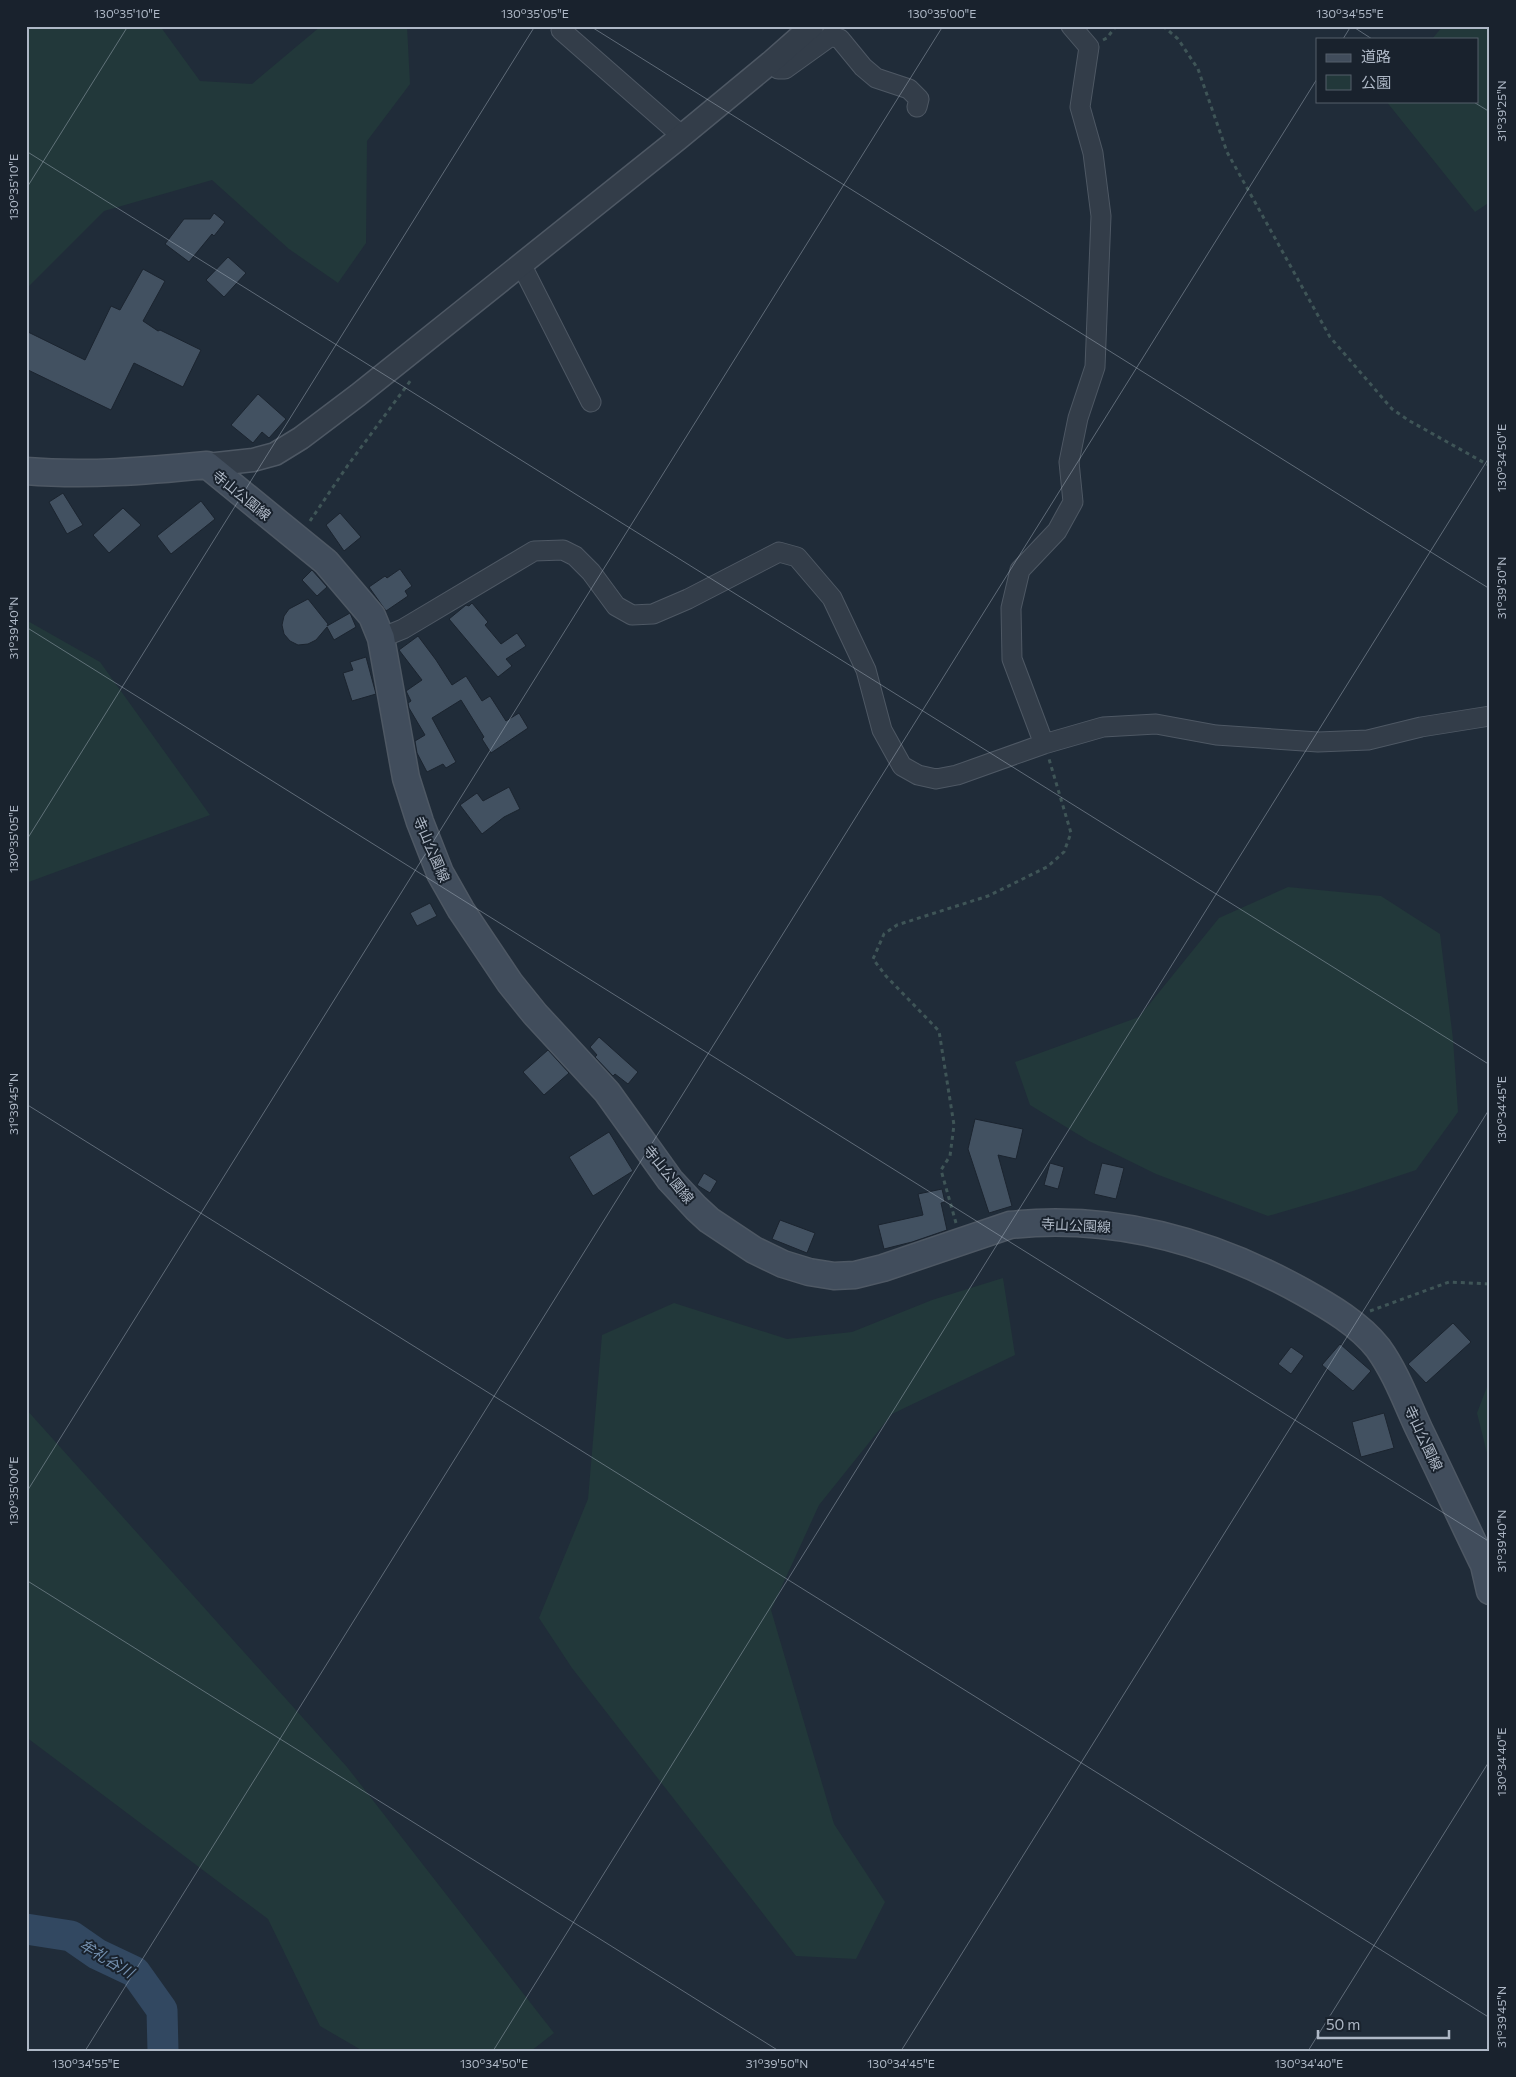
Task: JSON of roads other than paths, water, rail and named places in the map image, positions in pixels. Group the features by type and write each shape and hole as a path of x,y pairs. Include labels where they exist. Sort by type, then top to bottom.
{"main road":[{"name":"寺山公園線","path":"26,471 121,473 206,465 326,562 372,616 381,638 406,778 422,830 440,873 461,910 510,983 535,1014 607,1092 670,1180 709,1220 754,1250 783,1264 809,1272 834,1276 856,1275 883,1268 1010,1225 1032,1222 1100,1224 1154,1233 1229,1255 1272,1275 1348,1319 1377,1347 1401,1385 1484,1565 1490,1591"}],"street":[{"path":"1044,744 1012,660 1011,608 1020,570 1057,531 1073,502 1069,462 1078,418 1095,367 1101,216 1093,153 1080,107 1088,47 1071,26"},
{"path":"206,465 254,460 275,454 301,438 682,136 770,63 802,29"},
{"path":"561,30 682,136"},
{"path":"770,63 778,69 785,69 831,36 840,40 876,78 909,89 919,99 918,107"},
{"path":"522,264 591,402"},
{"path":"381,638 403,629 534,551 563,550 574,556 591,572 616,606 632,615 653,614 688,599 779,552 797,557 832,598 866,670 882,730 902,766 918,775 936,779 980,767 1044,744 1103,728 1156,724 1234,736 1318,742 1368,740 1421,726 1490,716"}],"waterway":[{"name":"牟礼谷川","path":"26,1929 71,1936 97,1954 135,1972 162,2010 163,2051"}]}
